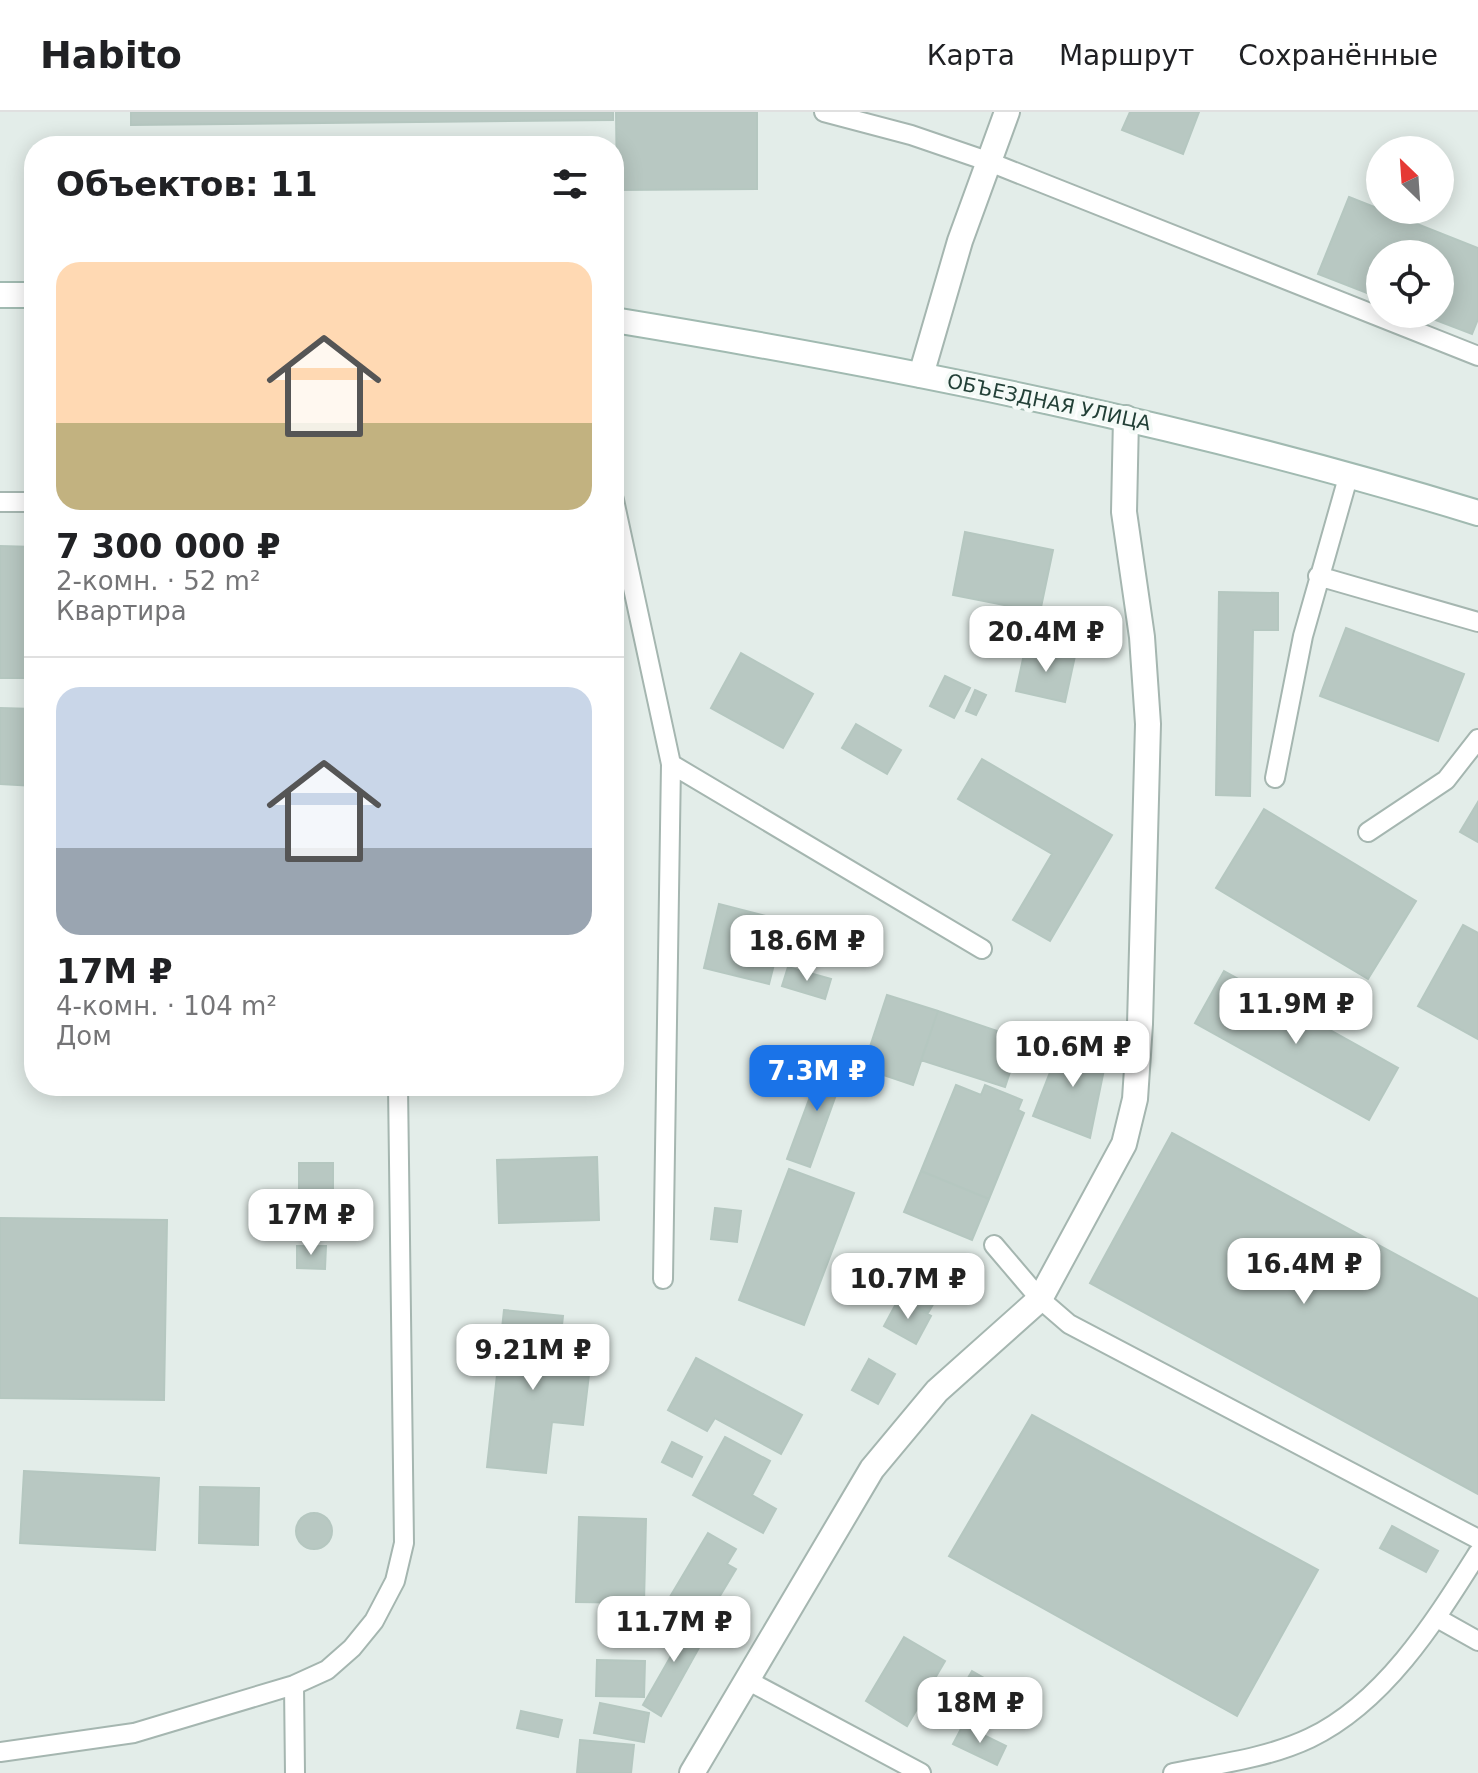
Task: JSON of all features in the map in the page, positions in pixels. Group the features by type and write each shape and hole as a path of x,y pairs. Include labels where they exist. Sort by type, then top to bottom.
{"street":[{"path":"921,375 987,161 1007,112"},
{"path":"0,295 24,295"},
{"name":"ОБЪЕЗДНАЯ УЛИЦА","path":"624,322 921,375 1126,418 1349,474 1478,513"},
{"path":"692,1773 745,1679 889,1446 937,1391 1040,1299 1124,1144 1135,1099 1148,724 1142,637 1124,512 1126,418"}],"lane":[{"path":"824,112 911,135 987,161 1478,356"},
{"path":"1275,778 1318,576 1349,474"},
{"path":"0,502 24,502"},
{"path":"624,546 671,764 663,1279"},
{"path":"1318,576 1478,622"},
{"path":"1368,832 1446,780 1478,739"},
{"path":"671,764 982,949"},
{"path":"0,1752 134,1733 294,1685 327,1670 352,1648 374,1621 395,1581 404,1543 398,1096"},
{"path":"994,1245 1040,1299 1069,1324 1478,1539"},
{"path":"1173,1773 1275,1752 1311,1738 1343,1719 1372,1694 1437,1618 1478,1553"},
{"path":"1437,1618 1478,1641"},
{"path":"745,1679 921,1773"},
{"path":"294,1685 295,1773"}],"building":[{"path":"131,112 613,112 613,120 131,125"},
{"path":"616,112 757,112 757,189 624,190 624,136 616,136"},
{"path":"1130,112 1199,112 1183,154 1122,130"},
{"path":"1349,197 1366,204 1366,224 1417,224 1478,248 1478,319 1472,334 1454,327 1454,240 1366,240 1366,293 1318,274"},
{"path":"965,532 1053,550 1040,612 953,595"},
{"path":"0,546 24,547 24,678 0,678"},
{"path":"1219,592 1278,593 1278,630 1253,630 1250,796 1216,795"},
{"path":"1346,628 1464,674 1438,741 1320,696"},
{"path":"1026,645 1075,656 1065,702 1016,691"},
{"path":"741,653 813,694 783,748 711,708"},
{"path":"945,676 970,688 954,718 930,706"},
{"path":"975,690 986,695 976,715 966,711"},
{"path":"0,708 24,709 24,785 0,784"},
{"path":"856,724 901,750 887,774 842,748"},
{"path":"982,759 1112,835 1050,941 1013,920 1052,854 958,799"},
{"path":"1478,802 1478,842 1460,832"},
{"path":"1264,809 1416,901 1368,979 1216,888"},
{"path":"719,904 785,921 769,984 704,968"},
{"path":"1463,925 1478,933 1478,1039 1418,1006"},
{"path":"788,967 831,979 825,999 782,986"},
{"path":"1224,971 1398,1068 1369,1120 1195,1023"},
{"path":"887,995 938,1011 913,1085 863,1068"},
{"path":"938,1011 1021,1039 1005,1087 921,1060"},
{"path":"1063,1039 1107,1055 1090,1138 1033,1116"},
{"path":"824,1059 846,1067 810,1167 787,1159"},
{"path":"956,1085 981,1095 985,1085 1022,1100 1018,1110 1024,1113 989,1199 921,1171"},
{"path":"1172,1133 1478,1299 1478,1494 1090,1283"},
{"path":"597,1157 599,1220 499,1223 497,1160"},
{"path":"299,1163 333,1163 333,1232 299,1232"},
{"path":"789,1169 854,1193 804,1325 739,1300"},
{"path":"921,1171 989,1199 972,1240 904,1212"},
{"path":"715,1208 741,1211 737,1242 711,1239"},
{"path":"0,1218 167,1220 164,1400 0,1398"},
{"path":"297,1246 326,1246 325,1269 297,1268"},
{"path":"912,1275 941,1291 928,1313 900,1297"},
{"path":"899,1298 931,1316 916,1344 884,1326"},
{"path":"504,1310 563,1316 558,1362 590,1366 583,1425 552,1422 546,1473 487,1467"},
{"path":"696,1358 802,1415 781,1454 715,1418 707,1431 668,1410"},
{"path":"869,1359 895,1374 878,1404 852,1390"},
{"path":"1032,1415 1318,1570 1237,1716 949,1556"},
{"path":"725,1437 770,1461 752,1495 776,1509 763,1533 693,1495"},
{"path":"672,1442 702,1457 692,1477 662,1462"},
{"path":"24,1471 159,1478 155,1550 20,1543"},
{"path":"200,1487 259,1488 258,1545 199,1543"},
{"path":"314,1513 327,1518 332,1531 327,1544 314,1549 301,1544 296,1531 301,1518"},
{"path":"579,1517 646,1519 644,1603 576,1602"},
{"path":"1392,1526 1438,1551 1426,1572 1380,1548"},
{"path":"708,1533 736,1549 727,1564 736,1569 703,1624 667,1602"},
{"path":"668,1616 705,1637 661,1716 643,1705 679,1642 660,1632"},
{"path":"904,1637 945,1661 907,1726 866,1701"},
{"path":"597,1660 645,1661 644,1697 596,1696"},
{"path":"972,1671 1005,1690 987,1721 954,1702"},
{"path":"600,1703 649,1713 644,1742 594,1733"},
{"path":"521,1711 562,1720 558,1737 517,1728"},
{"path":"963,1725 1006,1746 997,1765 953,1744"},
{"path":"580,1740 634,1745 631,1773 577,1773"}]}
